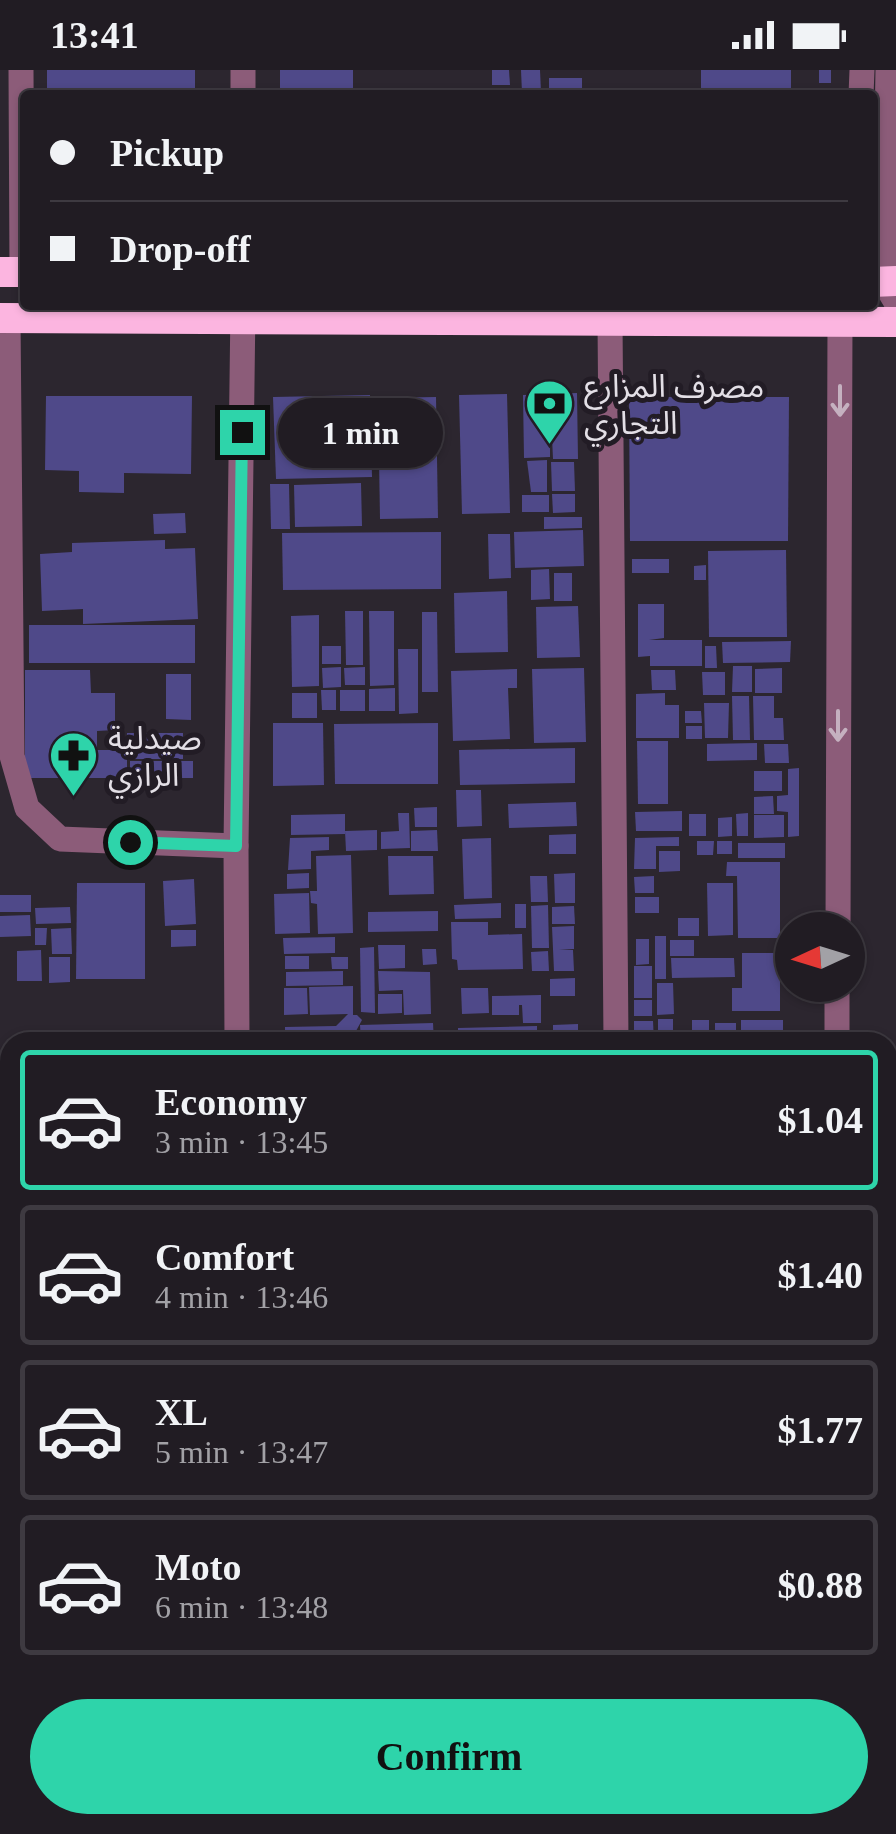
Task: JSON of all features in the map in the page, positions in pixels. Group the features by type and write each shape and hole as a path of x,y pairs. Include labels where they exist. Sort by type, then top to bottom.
{"highway":[{"path":"4,318 243,312 610,321 844,314 896,322"}],"street":[{"path":"16,272 20,70"},
{"path":"887,287 888,70"},
{"path":"237,1032 243,312"},
{"path":"838,912 844,314"},
{"path":"4,318 12,756 27,808 60,839 236,846"},
{"path":"610,321 616,1032"},
{"path":"837,1002 837,1032"}],"building":[{"path":"47,70 195,70 195,90 47,90"},
{"path":"280,70 353,70 353,89 280,88"},
{"path":"492,70 509,70 510,85 492,85"},
{"path":"521,70 540,70 541,90 522,90"},
{"path":"701,70 791,70 791,90 701,90"},
{"path":"819,70 831,70 831,83 819,83"},
{"path":"549,78 582,78 582,90 549,90"},
{"path":"577,393 578,459 553,459 552,437 550,457 524,458 523,395"},
{"path":"507,394 510,513 462,514 459,395"},
{"path":"370,395 372,477 276,479 273,397"},
{"path":"46,396 192,396 191,474 124,473 124,493 79,492 79,471 45,470"},
{"path":"436,397 438,518 380,519 378,398"},
{"path":"629,397 789,397 788,541 630,541"},
{"path":"547,460 547,492 531,492 527,461"},
{"path":"551,462 574,462 575,491 552,491"},
{"path":"361,483 362,526 295,527 294,485"},
{"path":"270,484 289,484 290,529 271,529"},
{"path":"552,494 575,494 575,512 553,513"},
{"path":"522,495 549,495 549,512 522,512"},
{"path":"185,513 186,533 154,534 153,514"},
{"path":"544,517 582,517 582,528 544,529"},
{"path":"583,530 584,566 515,568 514,532"},
{"path":"441,532 441,589 283,590 282,533"},
{"path":"488,534 510,534 511,578 489,579"},
{"path":"165,540 165,549 195,548 198,619 83,624 83,609 42,611 40,554 72,552 72,543"},
{"path":"786,550 787,637 709,637 708,551"},
{"path":"632,559 669,559 669,573 632,573"},
{"path":"706,565 706,580 694,580 694,566"},
{"path":"549,569 550,599 531,600 531,570"},
{"path":"554,573 572,573 572,601 554,601"},
{"path":"507,591 508,652 455,653 454,593"},
{"path":"638,604 664,604 664,638 649,640 702,640 702,666 650,666 650,656 638,657"},
{"path":"578,606 580,657 537,658 536,607"},
{"path":"345,611 363,611 363,665 346,665"},
{"path":"369,611 394,611 394,685 370,686"},
{"path":"422,612 437,612 438,692 422,692"},
{"path":"319,615 319,686 292,687 291,616"},
{"path":"29,625 195,625 195,663 29,663"},
{"path":"791,641 790,662 723,663 722,642"},
{"path":"322,646 341,646 341,664 322,664"},
{"path":"705,646 716,646 717,668 705,668"},
{"path":"398,649 418,649 418,713 399,714"},
{"path":"733,666 752,666 752,692 732,692"},
{"path":"341,667 341,687 323,688 322,668"},
{"path":"365,667 365,685 345,685 344,668"},
{"path":"584,668 586,742 534,743 532,669"},
{"path":"782,668 782,693 755,693 755,669"},
{"path":"517,669 517,688 508,688 510,739 453,741 451,671"},
{"path":"25,670 90,670 91,693 115,693 115,730 97,731 97,750 127,750 127,778 25,778"},
{"path":"651,670 675,670 676,690 652,690"},
{"path":"702,672 725,672 725,695 703,695"},
{"path":"166,674 191,674 191,720 166,719"},
{"path":"395,688 395,711 369,711 369,689"},
{"path":"321,690 336,690 336,710 322,710"},
{"path":"340,690 365,690 365,711 340,711"},
{"path":"292,693 317,693 317,718 292,718"},
{"path":"665,693 665,705 679,705 679,738 636,738 636,694"},
{"path":"732,696 749,696 750,740 733,740"},
{"path":"753,696 774,696 774,718 783,718 784,740 754,740"},
{"path":"704,703 729,703 728,738 705,738"},
{"path":"685,711 701,711 702,723 685,723"},
{"path":"273,723 323,723 324,785 273,786"},
{"path":"438,723 438,784 335,784 334,724"},
{"path":"686,726 702,726 702,739 686,739"},
{"path":"127,733 183,733 183,759 135,759 135,747 126,747"},
{"path":"637,741 668,741 668,804 638,804"},
{"path":"757,743 757,760 707,761 707,744"},
{"path":"764,744 788,744 789,763 765,763"},
{"path":"575,748 575,783 460,785 459,750"},
{"path":"130,761 193,761 193,778 130,778"},
{"path":"799,768 799,836 788,837 788,812 777,811 777,796 788,795 788,769"},
{"path":"754,771 782,771 782,791 754,791"},
{"path":"456,790 481,790 482,826 457,827"},
{"path":"773,796 774,814 754,814 754,797"},
{"path":"576,802 577,826 509,828 508,804"},
{"path":"437,807 437,827 415,827 414,808"},
{"path":"682,811 682,831 636,831 635,812"},
{"path":"398,813 409,813 410,848 381,849 381,832 399,831"},
{"path":"748,813 748,836 737,836 736,814"},
{"path":"345,814 345,834 291,835 291,815"},
{"path":"689,814 706,814 706,836 689,836"},
{"path":"754,815 784,815 784,837 754,838"},
{"path":"732,817 732,836 718,837 718,818"},
{"path":"377,830 377,850 346,851 345,831"},
{"path":"437,830 438,851 411,851 411,831"},
{"path":"576,834 576,854 549,854 549,835"},
{"path":"329,837 329,850 311,851 311,869 288,870 290,838"},
{"path":"679,837 679,846 656,846 656,869 634,869 635,838"},
{"path":"491,838 492,898 464,899 462,839"},
{"path":"697,841 714,841 713,855 697,855"},
{"path":"717,841 732,841 732,854 717,854"},
{"path":"738,843 785,843 785,858 738,858"},
{"path":"659,851 680,851 680,871 659,872"},
{"path":"351,855 353,933 318,934 317,904 311,903 310,891 317,891 316,856"},
{"path":"388,856 433,856 434,894 389,895"},
{"path":"727,862 780,862 780,912 775,912 775,938 738,938 737,876 726,876"},
{"path":"309,873 309,888 287,889 287,874"},
{"path":"575,873 575,903 555,903 554,874"},
{"path":"530,876 547,876 548,902 531,902"},
{"path":"654,876 654,893 635,893 634,877"},
{"path":"194,879 196,924 165,926 163,881"},
{"path":"77,883 145,883 145,979 76,979"},
{"path":"707,883 733,883 733,935 708,936"},
{"path":"309,893 310,933 275,934 274,894"},
{"path":"0,895 31,895 31,912 0,912"},
{"path":"635,897 659,897 659,913 635,913"},
{"path":"501,903 501,918 455,919 454,905"},
{"path":"515,904 526,904 526,928 515,928"},
{"path":"548,905 549,948 532,948 531,906"},
{"path":"574,906 575,924 552,924 552,907"},
{"path":"70,907 71,923 36,924 35,908"},
{"path":"438,911 438,931 368,932 368,912"},
{"path":"30,915 31,936 0,937 0,916"},
{"path":"678,918 699,918 699,936 678,936"},
{"path":"451,922 488,922 488,935 522,934 523,969 458,970 457,960 452,959"},
{"path":"574,926 574,949 559,949 573,950 574,971 554,971 552,927"},
{"path":"35,928 47,928 46,945 35,945"},
{"path":"71,928 72,954 52,954 51,929"},
{"path":"171,930 196,930 196,946 171,947"},
{"path":"655,936 666,936 666,979 655,979"},
{"path":"335,937 335,953 284,954 283,938"},
{"path":"636,939 649,939 649,964 636,965"},
{"path":"670,940 694,940 694,956 670,956"},
{"path":"378,945 405,945 405,968 379,969"},
{"path":"374,947 375,1013 361,1012 360,948"},
{"path":"422,949 436,949 437,964 423,965"},
{"path":"41,950 42,981 17,981 17,951"},
{"path":"548,951 549,971 532,971 531,952"},
{"path":"742,953 775,953 775,1002 780,1002 780,1011 732,1011 732,988 742,988"},
{"path":"285,956 309,956 309,969 285,969"},
{"path":"49,957 70,957 70,982 49,983"},
{"path":"331,957 348,957 348,969 332,969"},
{"path":"671,958 734,958 735,977 672,978"},
{"path":"634,966 652,966 652,998 634,998"},
{"path":"343,971 343,985 286,986 286,972"},
{"path":"378,971 430,972 431,1014 404,1015 403,990 379,991"},
{"path":"575,978 575,996 550,996 550,979"},
{"path":"657,983 673,983 674,1014 657,1015"},
{"path":"353,986 353,1015 362,1020 355,1032 285,1032 285,1027 336,1026 348,1014 310,1015 309,987"},
{"path":"284,988 307,988 308,1014 284,1015"},
{"path":"461,988 488,988 489,1013 462,1014"},
{"path":"378,994 402,994 402,1013 378,1014"},
{"path":"541,995 541,1023 523,1023 522,1005 519,1015 492,1015 492,996"},
{"path":"634,1000 652,1000 652,1016 634,1016"},
{"path":"658,1019 673,1019 673,1032 658,1032"},
{"path":"692,1020 709,1020 709,1032 692,1032"},
{"path":"741,1020 783,1020 783,1032 741,1032"},
{"path":"634,1021 653,1021 654,1032 634,1032"},
{"path":"433,1023 433,1032 360,1032 360,1025"},
{"path":"715,1023 736,1023 736,1032 715,1032"},
{"path":"578,1024 578,1032 553,1032 553,1025"},
{"path":"537,1026 537,1032 458,1032 458,1028"}],"place":[{"name":"مصرف المزارع التجاري","path":"549,446"},
{"name":"صيدلية الرازي","path":"73,798"}],"route":[{"path":"130,842 236,846 242,432"}]}
